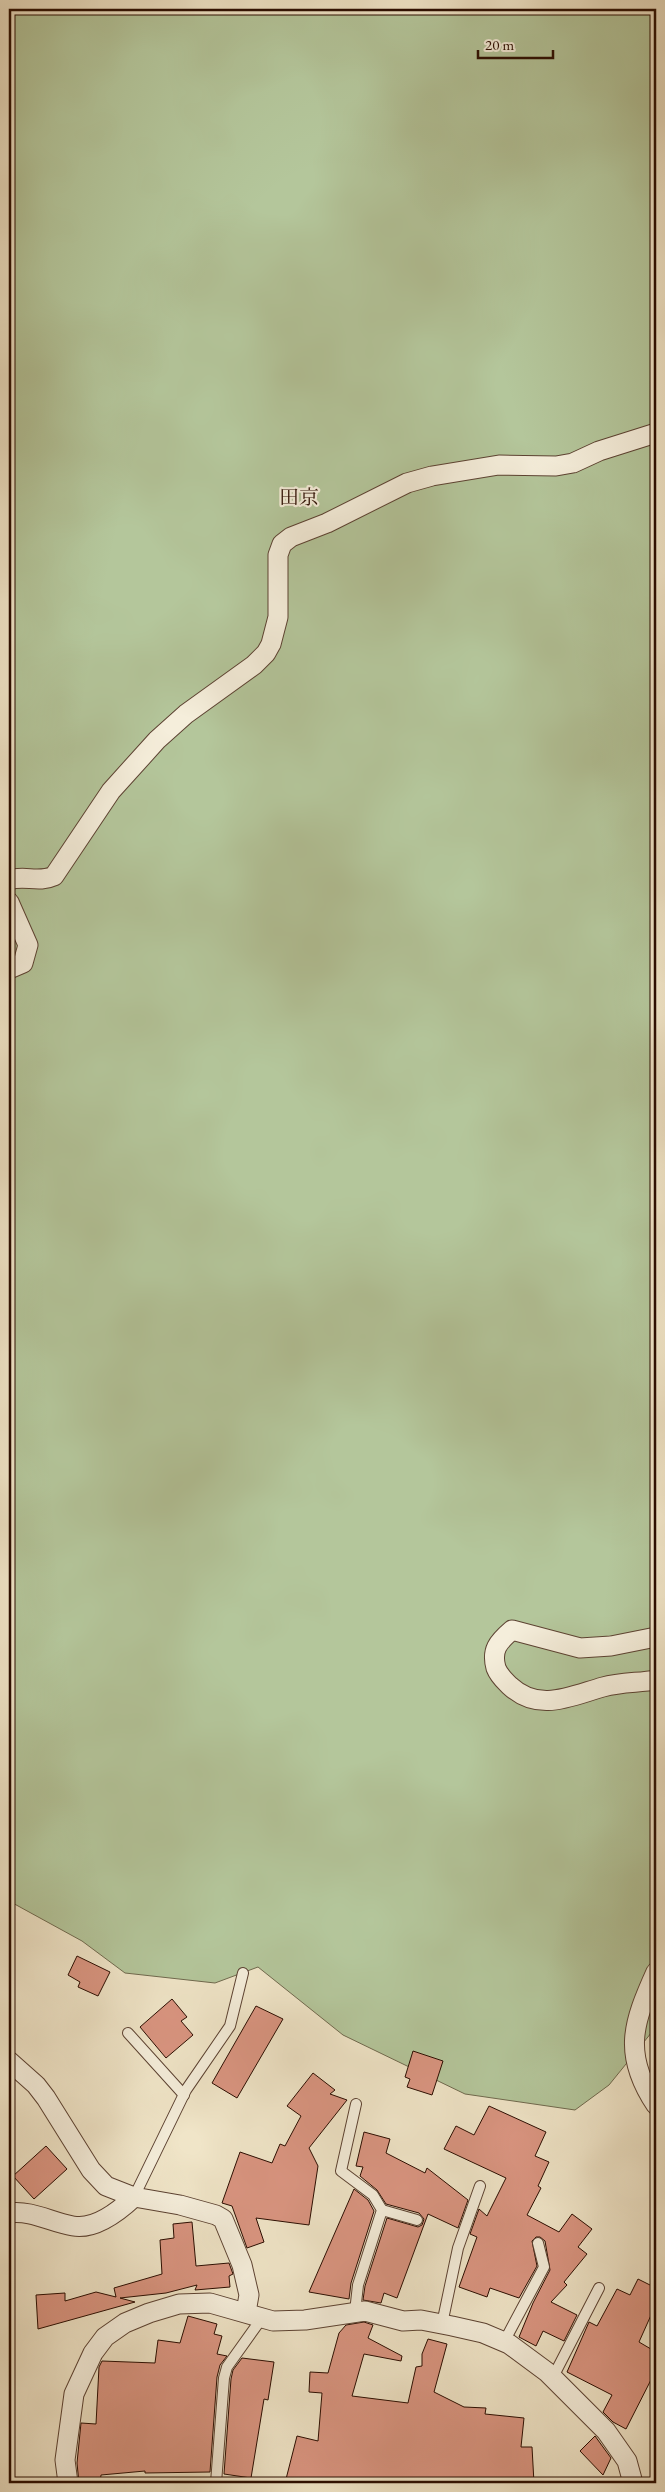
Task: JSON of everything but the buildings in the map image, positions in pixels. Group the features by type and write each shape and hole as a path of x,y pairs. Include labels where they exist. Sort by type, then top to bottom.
{"street":[{"path":"9,880 15,878 45,881 54,876 111,791 157,740 186,714 254,665 266,653 272,644 278,617 278,555 282,544 290,537 327,523 407,483 475,467 499,465 556,466 573,463 599,451 656,433"},
{"path":"9,902 28,944 23,963 9,970"},
{"path":"656,1637 611,1646 580,1648 512,1630 498,1641 493,1656 498,1675 513,1689 545,1702 573,1698 627,1682 656,1680"},
{"path":"656,1972 643,2000 633,2030 635,2061 648,2093 656,2105"},
{"path":"9,2061 36,2085 91,2170 106,2186 134,2198 180,2206 216,2215 224,2219 242,2265 254,2315"},
{"path":"9,2213 21,2212 81,2227 97,2222 120,2210 134,2198"},
{"path":"68,2483 65,2460 74,2394 93,2353 105,2337 125,2323 179,2304 210,2303 273,2321 305,2320 364,2311 403,2320 421,2320 483,2333 504,2342 532,2359 553,2377 606,2431 627,2461 633,2483"}],"lane":[{"path":"134,2198 184,2095 230,2026 243,1973"},
{"path":"128,2033 184,2095"},
{"path":"356,2104 342,2171 373,2195 382,2210 417,2220"},
{"path":"442,2324 458,2248 480,2186"},
{"path":"354,2312 358,2285 382,2210"},
{"path":"504,2342 544,2267 538,2243"},
{"path":"553,2377 599,2288"},
{"path":"216,2483 224,2378 227,2367 254,2315"}],"green space":[{"path":"9,9 656,9 656,2027 609,2085 575,2110 465,2094 343,2035 258,1967 215,1983 125,1973 82,1941 9,1901"}],"district":[{"name":"田京","path":"299,497"}]}
